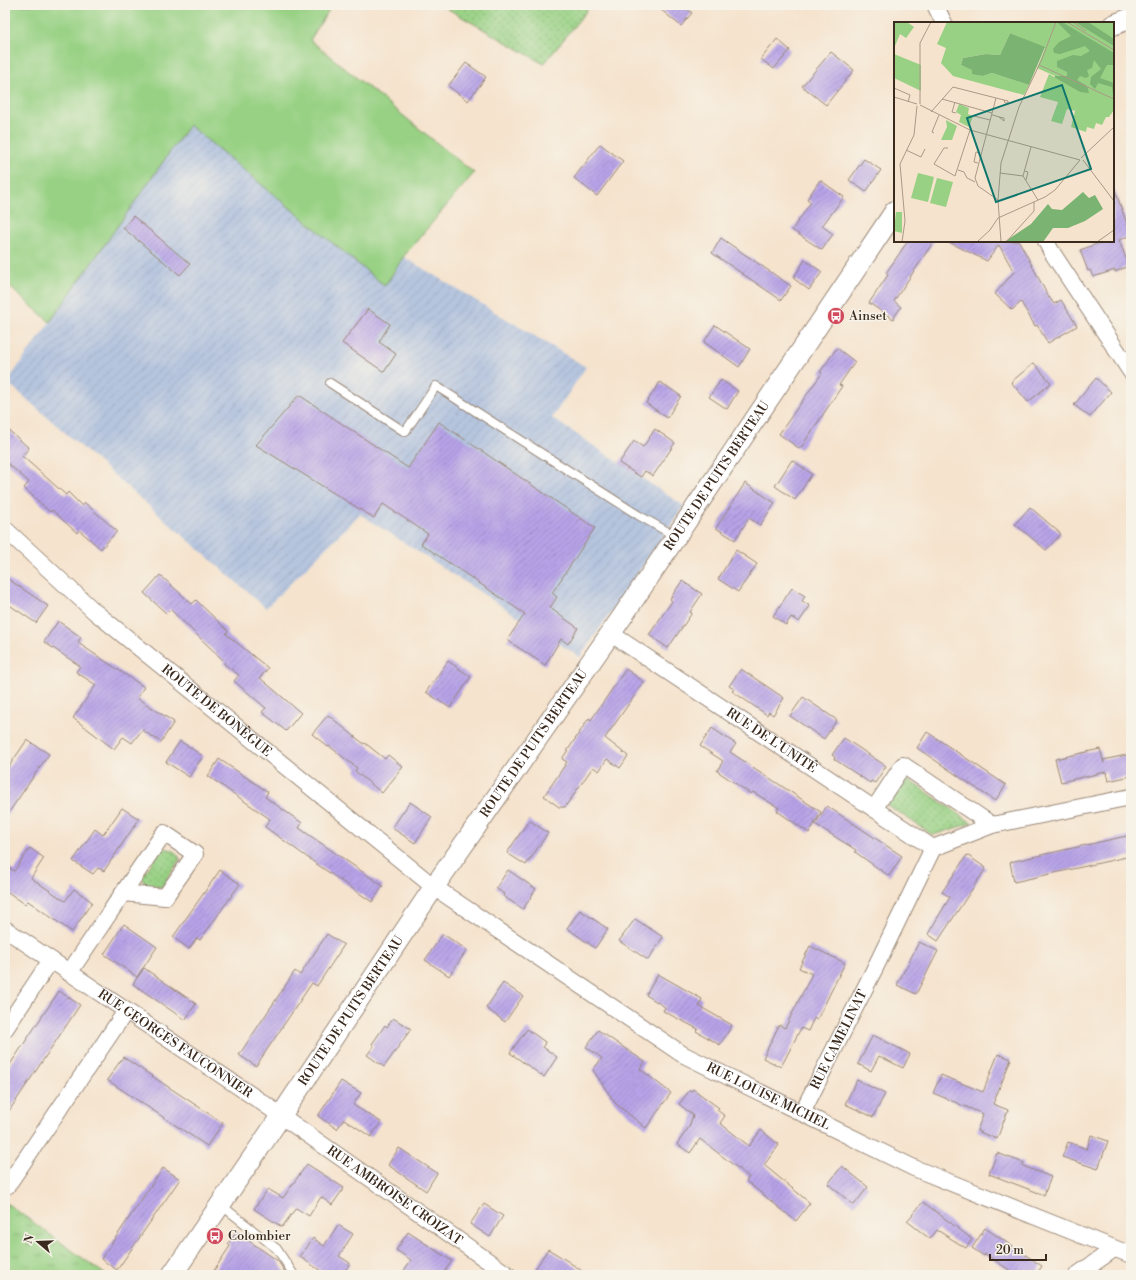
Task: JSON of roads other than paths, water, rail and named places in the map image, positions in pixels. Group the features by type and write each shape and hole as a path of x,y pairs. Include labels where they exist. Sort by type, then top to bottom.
{"street":[{"path":"935,5 944,22"},
{"path":"1114,25 1131,18"},
{"name":"ROUTE DE PUITS BERTEAU","path":"172,1275 434,887 610,633 894,212"},
{"path":"1046,242 1131,372"},
{"name":"ROUTE DE BONÈGUE","path":"5,529 95,612 434,887"},
{"name":"RUE DE L'UNITÉ","path":"610,633 933,848"},
{"path":"874,809 903,765 992,825"},
{"path":"933,848 992,825 1131,797"},
{"path":"69,973 122,893 164,833 195,854 165,897 122,893"},
{"name":"RUE CAMELINAT","path":"802,1113 933,848"},
{"name":"RUE LOUISE MICHEL","path":"434,887 682,1054 914,1168 1131,1255"},
{"name":"RUE GEORGES FAUCONNIER","path":"5,929 281,1115"},
{"path":"5,1029 51,960"},
{"path":"7,1186 126,1011"},
{"name":"RUE AMBROISE CROIZAT","path":"281,1115 485,1269 508,1275"},
{"path":"1077,1275 1114,1249"}],"lane":[{"path":"330,383 406,432 436,386 638,515 675,536"},
{"path":"220,1205 277,1249 294,1275"}],"place":[{"name":"Ainset","path":"836,316"},
{"name":"Colombier","path":"215,1236"}]}
